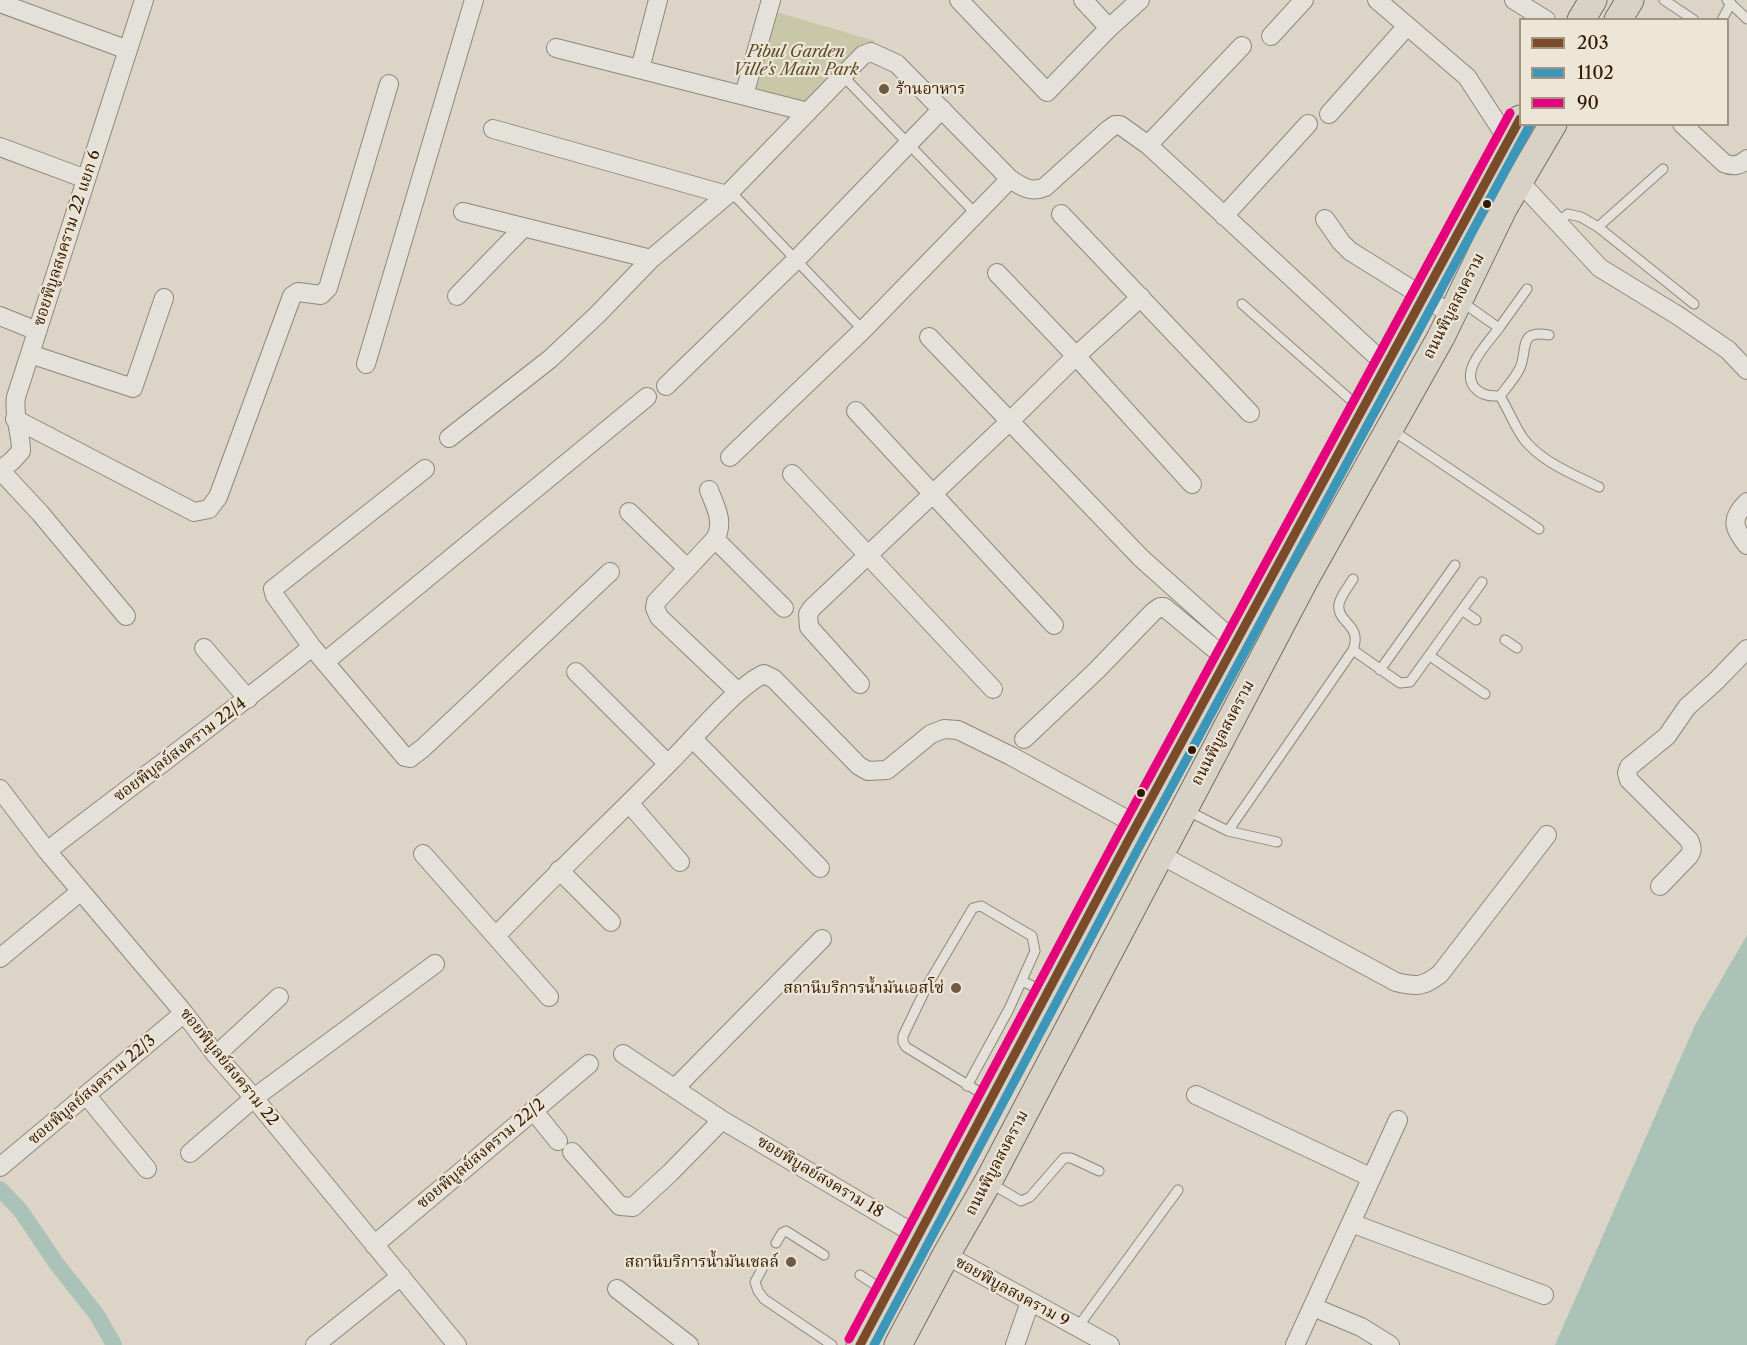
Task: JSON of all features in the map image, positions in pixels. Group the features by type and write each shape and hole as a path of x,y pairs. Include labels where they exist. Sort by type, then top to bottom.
{"main road":[{"path":"1582,18 1593,0"},
{"path":"1619,18 1630,0"},
{"name":"ถนนพิบูลสงคราม","path":"898,1345 988,1182 1304,581 1441,337 1519,181 1551,126"},
{"name":"ถนนพิบูลสงคราม","path":"860,1345 918,1236 978,1092 1047,993 1514,129"},
{"path":"1452,244 1477,262"},
{"path":"918,1236 946,1255"}],"street":[{"name":"ซอยพิบูลสงคราม 22 แยก 6","path":"0,470 21,451 21,439 15,419 16,397 144,0"},
{"path":"366,364 474,0"},
{"path":"640,69 658,0"},
{"path":"744,95 771,0"},
{"path":"959,0 1047,92 1109,28 1140,0"},
{"path":"1083,0 1109,28"},
{"path":"1271,36 1304,0"},
{"path":"1377,0 1467,77 1514,129"},
{"path":"1514,0 1543,18"},
{"path":"0,3 128,50"},
{"path":"1329,114 1407,26"},
{"path":"1148,145 1242,46"},
{"path":"556,48 808,112"},
{"path":"449,438 550,359 597,315 651,259 729,193 863,56 871,52 897,64 1010,179 1027,189 1039,190 1045,187 1115,125 1120,125 1148,145 1386,365"},
{"path":"15,419 194,512 209,509 218,497 292,296 298,292 321,295 328,288 389,84"},
{"path":"666,387 797,259 942,110"},
{"path":"1224,216 1308,124"},
{"path":"1684,126 1724,163 1737,165 1747,159"},
{"path":"493,129 729,193"},
{"path":"0,147 86,179"},
{"path":"730,457 863,330 1010,179"},
{"path":"1519,181 1600,268 1677,315 1728,350 1747,370"},
{"path":"463,212 651,259"},
{"path":"1061,214 1250,413"},
{"path":"1325,219 1350,251 1423,296 1455,307"},
{"path":"457,296 524,227"},
{"path":"997,273 1192,484"},
{"path":"860,684 809,627 807,620 812,608 1141,297"},
{"path":"30,354 133,388 164,298"},
{"path":"0,316 38,331"},
{"path":"929,337 1232,652"},
{"path":"326,661 647,397"},
{"path":"856,411 1054,625"},
{"path":"425,469 273,589 275,596 312,647 400,752 410,758 610,572"},
{"path":"0,470 40,513 126,616"},
{"path":"792,474 993,689"},
{"path":"708,490 718,513 720,525 715,539 656,602 655,608 660,617 738,692"},
{"path":"1747,502 1738,512 1735,522 1737,532 1747,544"},
{"path":"629,512 687,568"},
{"path":"715,539 784,608"},
{"path":"1024,739 1160,607 1164,607 1232,652"},
{"name":"ซอยพิบูลย์สงคราม 22/4","path":"47,851 248,699 312,647"},
{"path":"204,648 248,699"},
{"path":"1660,886 1689,856 1693,851 1692,846 1689,840 1629,780 1627,773 1629,767 1666,736 1687,707 1747,649"},
{"path":"576,672 668,764"},
{"path":"496,936 738,692 764,674 774,679 859,766 868,771 887,770 931,734 944,729 958,730 1011,756 1137,825"},
{"path":"693,739 819,868"},
{"name":"ซอยพิบูลย์สงคราม 22","path":"4,802 184,1013 216,1055 457,1345"},
{"path":"629,803 680,862"},
{"path":"1159,854 1396,982 1413,986 1426,984 1440,974 1547,835"},
{"path":"423,854 549,997"},
{"path":"560,870 611,922"},
{"path":"0,958 81,891"},
{"path":"675,1088 822,939"},
{"path":"189,1153 254,1098 435,964"},
{"path":"216,1055 279,997"},
{"name":"ซอยพิบูลย์สงคราม 22/3","path":"0,1167 184,1013"},
{"name":"ซอยพิบูลย์สงคราม 18","path":"623,1054 722,1120 918,1236"},
{"name":"ซอยพิบูลย์สงคราม 22/2","path":"375,1245 589,1064"},
{"path":"1196,1095 1370,1177"},
{"path":"87,1096 147,1168"},
{"path":"533,1110 620,1206 626,1208 633,1207 722,1120"},
{"path":"1295,1345 1398,1120"},
{"path":"1351,1223 1544,1295"},
{"name":"ซอยพิบูลสงคราม 9","path":"946,1255 1110,1345"},
{"path":"315,1345 401,1276"},
{"path":"617,1289 689,1345"},
{"path":"1015,1345 1030,1302"},
{"path":"1313,1307 1361,1327 1390,1345"}],"lane":[{"path":"1664,0 1691,18"},
{"path":"1723,18 1729,2 1747,19"},
{"path":"843,76 976,214"},
{"path":"1598,227 1664,169"},
{"path":"729,193 797,259 863,330"},
{"path":"1557,223 1568,214 1598,227 1694,304"},
{"path":"1500,396 1483,394 1474,388 1469,379 1475,361 1527,289"},
{"path":"1242,304 1363,411"},
{"path":"1455,307 1499,328"},
{"path":"1500,396 1519,369 1523,359 1524,344 1529,337 1537,333 1549,335"},
{"path":"1500,396 1524,439 1533,448 1550,462 1599,487"},
{"path":"1389,429 1539,529"},
{"path":"1380,670 1455,565"},
{"path":"1228,831 1353,650 1357,641 1356,634 1340,612 1339,606 1340,600 1353,579"},
{"path":"1353,650 1400,683 1410,682 1482,582"},
{"path":"1462,610 1476,620"},
{"path":"1505,640 1517,648"},
{"path":"1430,656 1485,694"},
{"path":"1183,809 1228,831 1277,842"},
{"path":"981,906 1032,936 1035,951 1009,1009 978,1092 906,1047 903,1036 928,984 973,908 981,906"},
{"path":"1022,981 1047,993"},
{"path":"988,1182 1021,1201 1030,1197 1064,1158 1071,1158 1099,1171"},
{"path":"1077,1328 1178,1190"},
{"path":"776,1243 786,1231 824,1255"},
{"path":"764,1265 755,1282 764,1299 832,1345"},
{"path":"860,1275 888,1294"}],"green space":[{"name":"Pibul Garden Ville's Main Park","path":"766,9 875,41 808,109 745,92"}],"shaded area":[{"path":"1747,935 1747,1345 1555,1345 1695,1025"}],"waterway":[{"path":"0,1189 21,1211 56,1263 97,1315 114,1345"}],"transit line":[{"name":"90","path":"849,1339 1118,835 1510,113"},
{"name":"203","path":"860,1345 1128,841 1519,121"},
{"name":"1102","path":"874,1345 1139,847 1529,126"}],"place":[{"name":"ร้านอาหาร","path":"884,89"},
{"name":"สถานีบริการน้ำมันเอสโซ่","path":"956,988"},
{"name":"สถานีบริการน้ำมันเชลล์","path":"791,1262"}]}
